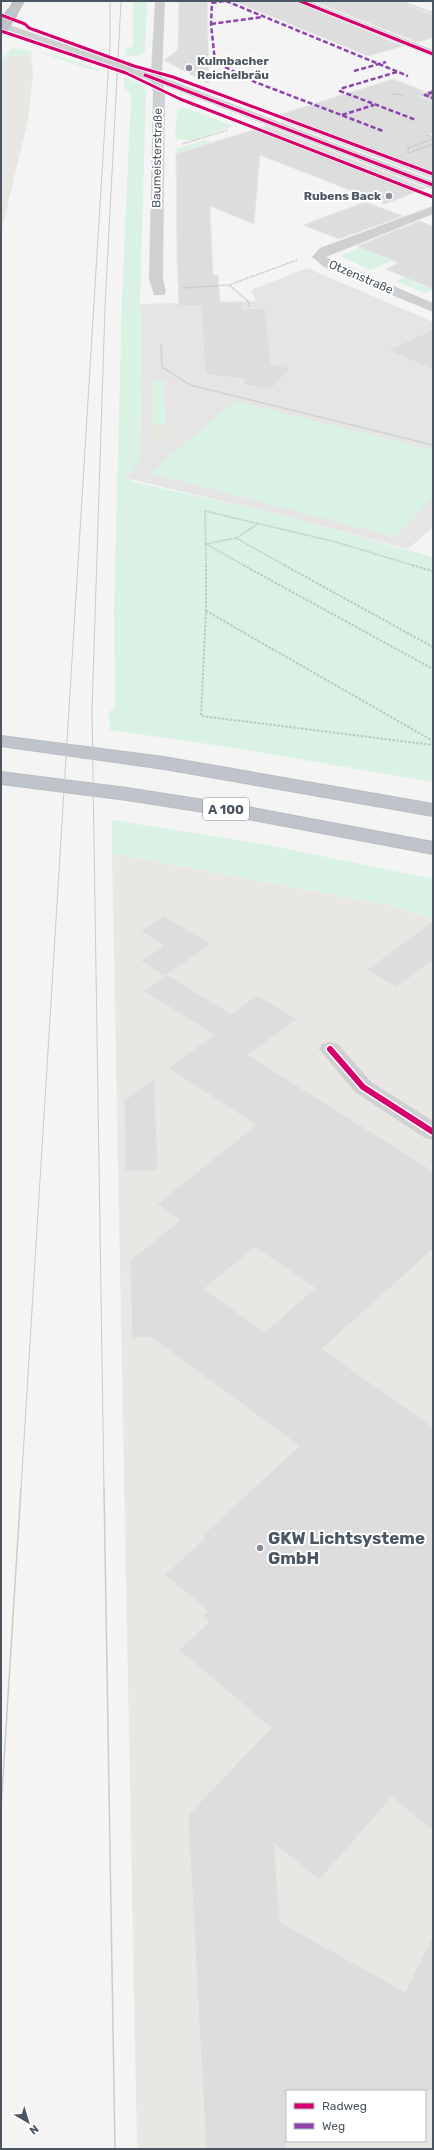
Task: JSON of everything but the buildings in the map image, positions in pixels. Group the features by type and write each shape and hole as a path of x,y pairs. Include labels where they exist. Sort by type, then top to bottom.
{"highway":[{"path":"1,29 19,1"},
{"path":"1,741 164,763 433,810"},
{"name":"A 100","path":"1,778 127,794 242,812 433,848"},
{"path":"394,802 433,802"}],"street":[{"name":"Baumeisterstraße","path":"159,292 156,279 159,92 156,79 160,1"},
{"path":"300,1 433,54"},
{"path":"1,25 156,79 433,185"},
{"path":"433,92 425,95 433,98"},
{"name":"Otzenstraße","path":"433,210 325,251 318,257 329,264 433,308"},
{"path":"330,1049 363,1087 433,1132"}],"path":[{"path":"400,1 433,13"},
{"path":"392,94 408,95"},
{"path":"178,145 233,128"},
{"path":"427,135 433,138"},
{"path":"408,153 408,148 433,138"},
{"path":"427,146 433,144"},
{"path":"182,288 229,285 301,258"},
{"path":"229,285 248,302 250,308"},
{"path":"161,345 162,367 190,385 433,444"},
{"path":"433,571 336,542 205,511 206,611 202,716 433,745"},
{"path":"206,544 236,538 258,524"},
{"path":"236,538 433,647"},
{"path":"206,544 433,670"},
{"path":"206,611 433,741"}],"shaded area":[{"path":"31,55 33,73 28,120 1,233 1,65 9,56"},
{"path":"307,268 433,322 433,527 408,549 277,514 125,478 140,461 142,307 138,307 138,304 256,301 251,290"},
{"path":"112,853 388,905 433,918 433,2149 137,2149"}],"green space":[{"path":"133,1 147,1 145,51 140,55 125,57 126,49 132,47 133,44"},
{"path":"12,48 33,51 31,55 9,56 1,65 1,60"},
{"path":"38,52 68,59 101,70 92,70"},
{"path":"124,77 139,83 146,91 140,303 138,304 138,307 142,307 140,461 126,478 134,482 277,514 433,557 433,782 229,747 110,730 109,712 115,707 114,611 122,298 131,97 129,91 124,88"},
{"path":"187,108 233,126 193,140 175,139 177,110"},
{"path":"205,140 215,144 197,147 184,155 176,153 177,149"},
{"path":"373,242 371,252 392,261 370,270 342,257 344,254"},
{"path":"406,277 415,281 412,282 420,286 423,285 433,290 425,293 396,281"},
{"path":"151,380 164,381 166,425 152,425"},
{"path":"235,401 433,450 433,497 395,537 150,473"},
{"path":"112,820 268,845 433,879 433,918 388,905 112,853"}],"sand":[{"path":"152,425 170,425 169,440 152,440"}],"tram line":[{"path":"21,1489 110,43 110,1"},
{"path":"104,1489 92,710 105,307 121,1"},
{"path":"1,1809 21,1488"},
{"path":"104,1488 115,2149"}],"marked path":[{"path":"224,1 212,3 211,24 215,62 255,82 383,131"},
{"path":"226,1 408,76"},
{"path":"211,24 263,17"},
{"path":"354,71 386,62"},
{"path":"397,72 343,88 340,91 416,120"},
{"path":"433,92 425,95 433,98"},
{"path":"342,115 374,105"}],"cycle path":[{"path":"300,1 433,54"},
{"path":"1,15 25,24 29,28 134,66 173,77 433,174"},
{"path":"1,31 126,73 180,99 433,197"},
{"path":"145,75 433,185"},
{"path":"330,1049 363,1087 433,1132"}],"place":[{"name":"Kulmbacher Reichelbräu","path":"189,68"},
{"name":"Rubens Back","path":"389,196"},
{"name":"GKW Lichtsysteme GmbH","path":"260,1548"}]}
